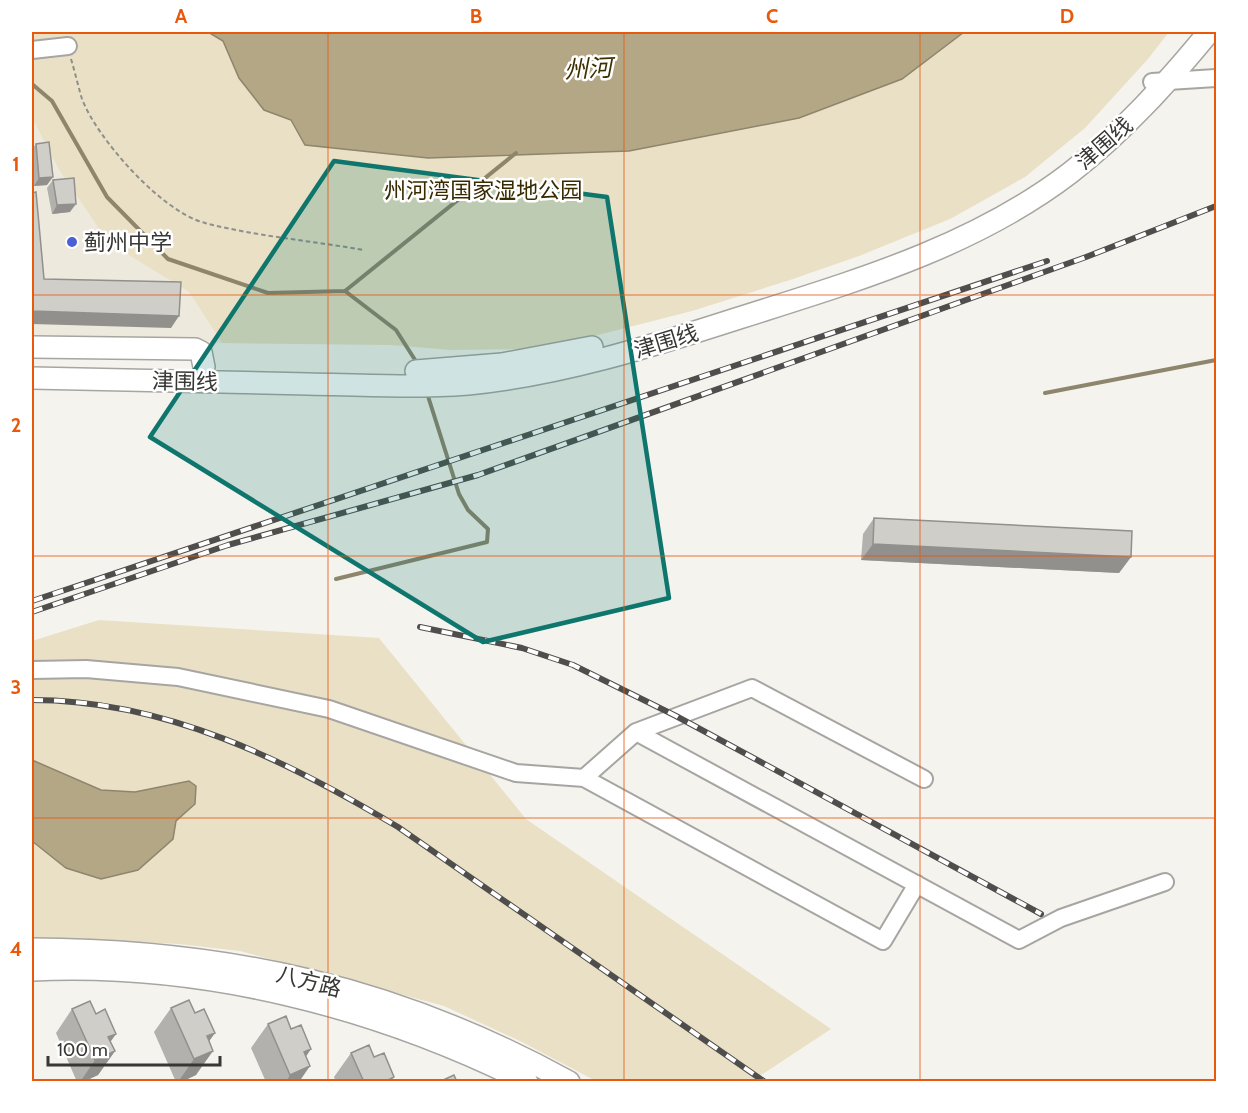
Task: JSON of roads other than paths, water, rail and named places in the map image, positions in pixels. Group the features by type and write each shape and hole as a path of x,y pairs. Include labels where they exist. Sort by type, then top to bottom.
{"main road":[{"name":"津围线","path":"1160,82 1194,32"},
{"name":"津围线","path":"32,378 441,378 604,344 750,303 888,256 961,225 1025,187 1090,138 1160,82 1209,32"},
{"path":"32,347 195,349 201,352 204,367"},
{"name":"津围线","path":"32,364 204,367 410,378"},
{"name":"八方路","path":"32,949 104,950 189,956 305,979 441,1019 517,1053 569,1082"},
{"name":"八方路","path":"32,970 125,970 194,978 286,996 396,1025 480,1058 527,1082"}],"street":[{"path":"32,50 68,46"},
{"path":"1160,82 1216,78"},
{"path":"32,670 86,669 178,677 329,709 516,773 584,778 883,941 916,884"},
{"path":"584,778 636,732 752,688 924,779"},
{"path":"636,732 1019,940 1061,918 1165,882"}],"water":[{"name":"州河","path":"208,32 964,32 902,79 799,118 629,151 428,158 305,145 291,120 264,110 239,78 223,41"},
{"path":"32,760 101,790 135,792 189,781 196,786 195,804 176,821 173,839 138,870 101,879 66,868 32,841"}],"waterway":[{"path":"32,84 52,101 107,197 168,259 268,293 345,291 516,153"},
{"path":"345,291 396,330 417,363"},
{"path":"1045,393 1216,360"},
{"path":"336,579 487,542 488,529 468,510 459,494 427,393"}],"railway":[{"path":"32,612 228,545 478,475 1086,257 1216,206"},
{"path":"32,601 1047,261"},
{"path":"420,627 522,648 573,665 676,716 1041,914"},
{"path":"32,700 81,703 130,710 177,723 223,738 312,779 398,827 765,1082"}],"place":[{"name":"蓟州中学","path":"72,242"}],"park label":[{"name":"州河湾国家湿地公园","path":"483,190"}]}
